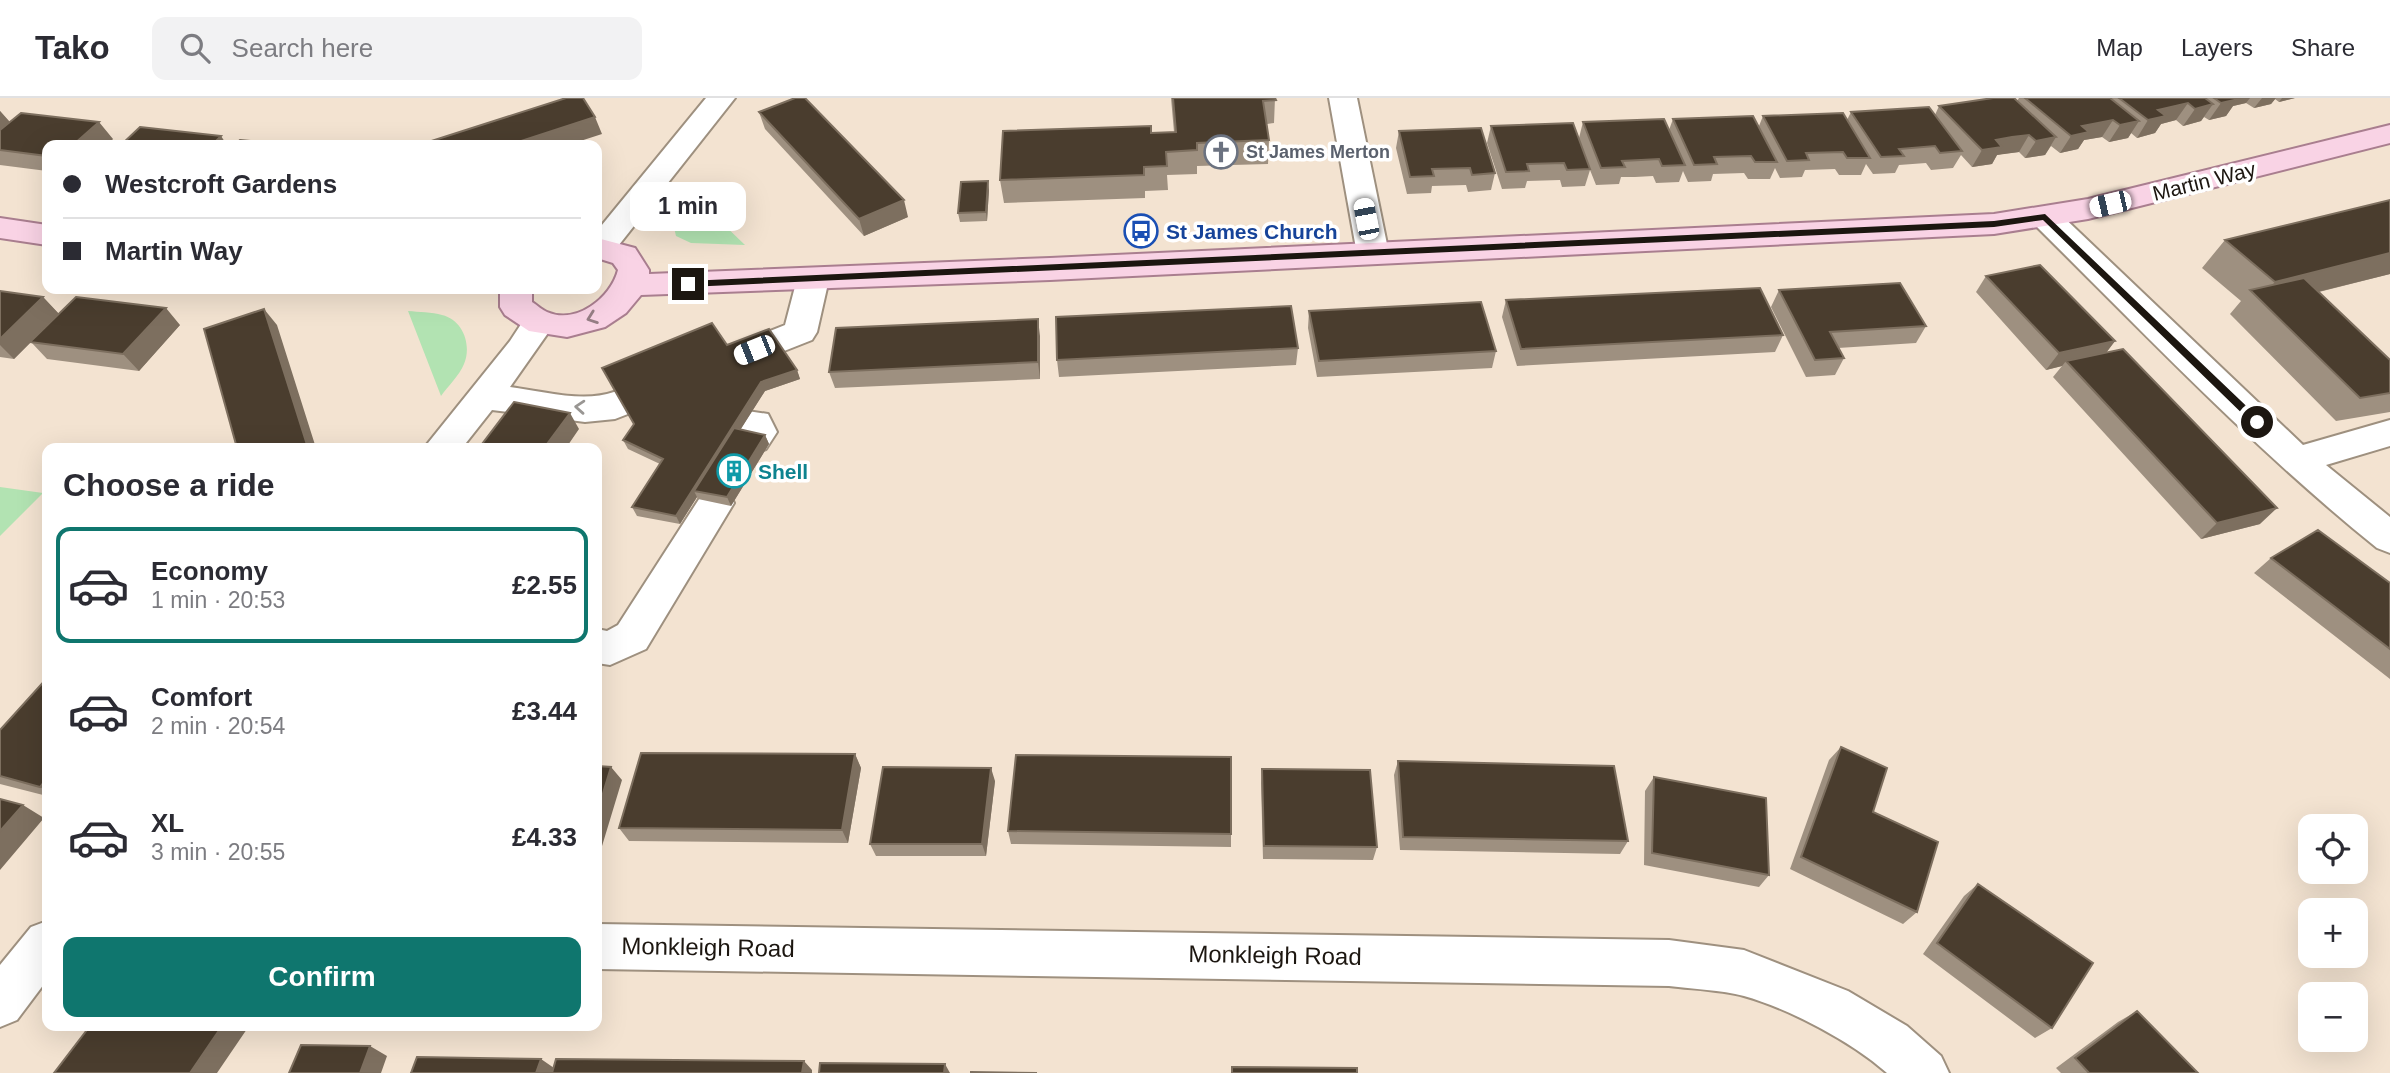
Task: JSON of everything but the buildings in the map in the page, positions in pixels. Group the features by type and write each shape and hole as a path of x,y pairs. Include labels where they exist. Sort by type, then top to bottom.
{"main road":[{"name":"Martin Way","path":"633,285 1373,254 1994,224 2045,217 2132,199 2390,134"},
{"path":"0,228 42,234"},
{"path":"516,294 516,307 525,317 539,323 571,325 603,314 627,296 633,285 634,272 629,261 617,252 602,249"}],"street":[{"path":"602,243 721,98"},
{"path":"1343,98 1373,254"},
{"path":"2045,217 2298,460 2354,511 2390,538"},
{"path":"615,406 800,331 813,279"},
{"path":"446,443 539,323"},
{"path":"484,396 585,409 615,406 756,424 759,432 754,440"},
{"path":"2298,460 2390,433"},
{"path":"602,647 610,648 632,637 716,503"},
{"name":"Monkleigh Road","path":"602,946 1669,963 1744,973 1831,1008 1890,1043 1924,1073"},
{"path":"0,1003 42,949"}],"green space":[{"path":"696,189 717,218 745,245 691,243 676,236 673,223"},
{"path":"408,311 442,315 455,322 464,334 467,349 464,364 441,396"},
{"path":"0,487 42,493 42,494 0,536"}],"place":[{"name":"St James Merton","path":"1221,152"},
{"name":"St James Church","path":"1141,231"},
{"name":"Shell","path":"734,471"}],"route":[{"path":"688,284 1427,252 1994,224 2045,217 2257,422"}]}
